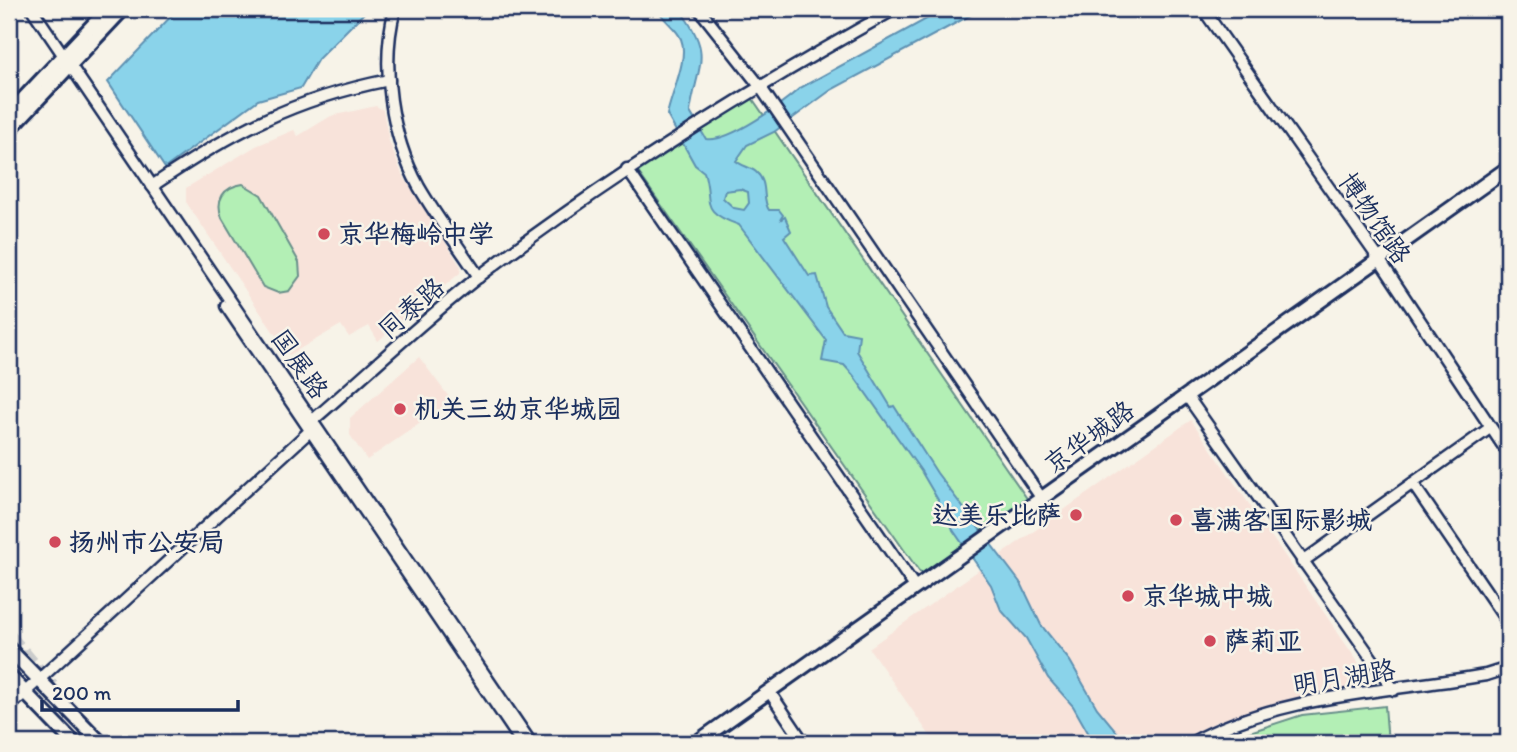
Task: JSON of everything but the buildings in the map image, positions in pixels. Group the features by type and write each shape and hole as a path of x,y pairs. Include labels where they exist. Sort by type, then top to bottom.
{"main road":[{"path":"9,130 108,9"},
{"path":"9,114 123,9"},
{"name":"京华城路","path":"1381,262 1508,168"},
{"name":"京华城路","path":"696,743 771,694 1508,175"},
{"name":"京华城路","path":"1002,531 1042,499 1188,398"},
{"name":"京华城路","path":"708,743 915,587 960,561"},
{"path":"9,649 100,743"},
{"path":"9,676 74,743"}],"street":[{"name":"国展路","path":"24,9 152,186 522,743"},
{"name":"国展路","path":"32,9 64,62 531,743"},
{"path":"395,9 389,80 396,122 419,185 479,277"},
{"path":"699,9 759,85 1042,499"},
{"name":"同泰路","path":"9,707 312,425 479,277 665,143 759,85 895,9"},
{"name":"博物馆路","path":"1203,9 1381,262 1508,453"},
{"path":"152,186 206,149 254,122 349,88 389,80"},
{"path":"627,169 915,587"},
{"path":"1188,398 1394,690"},
{"path":"1302,562 1490,428"},
{"path":"1413,484 1508,624"},
{"name":"明月湖路","path":"1191,743 1215,730 1263,712 1316,699 1394,690 1486,675 1508,668"},
{"path":"771,694 804,743"}],"shaded area":[{"name":"京华梅岭中学","path":"376,106 383,110 389,141 402,174 461,267 460,273 378,341 369,326 349,337 341,325 289,355 186,202 186,188 256,146 294,130 298,136 331,116"},
{"name":"机关三幼京华城园","path":"419,357 452,401 367,460 350,435 350,418"},
{"name":"京华城中城","path":"1191,420 1376,688 1307,695 1216,722 1180,743 935,743 869,648"}],"green space":[{"path":"752,98 1030,503 921,574 638,172"},
{"path":"243,184 261,195 299,262 300,276 289,291 278,293 263,287 222,218 222,195 230,188"},
{"path":"1385,706 1388,743 1216,743 1302,715"}],"water":[{"path":"178,9 368,9 318,59 301,88 258,100 165,168 108,82"},
{"path":"658,9 679,9 697,37 701,59 690,112 706,139 716,139 741,129 800,88 941,11 982,9 831,90 774,132 747,145 736,161 760,176 769,210 779,210 783,215 780,220 785,217 791,231 784,237 809,276 817,275 826,307 843,332 859,335 857,351 891,407 894,406 937,473 1022,585 1041,625 1070,661 1097,708 1126,743 1094,743 1073,706 1048,678 1026,638 1001,610 991,585 953,530 949,518 937,512 938,500 921,471 853,375 844,365 822,361 826,340 739,225 712,210 704,172 695,165 667,115 681,66 683,47 679,35","holes":["740,189 748,192 749,203 744,210 734,208 723,198 725,191"]}],"tunnel":[{"path":"9,636 52,686"}],"place":[{"name":"京华梅岭中学","path":"324,234"},
{"name":"机关三幼京华城园","path":"400,409"},
{"name":"达美乐比萨","path":"1076,515"},
{"name":"喜满客国际影城","path":"1176,520"},
{"name":"扬州市公安局","path":"55,542"},
{"name":"京华城中城","path":"1128,596"},
{"name":"萨莉亚","path":"1210,641"}]}
